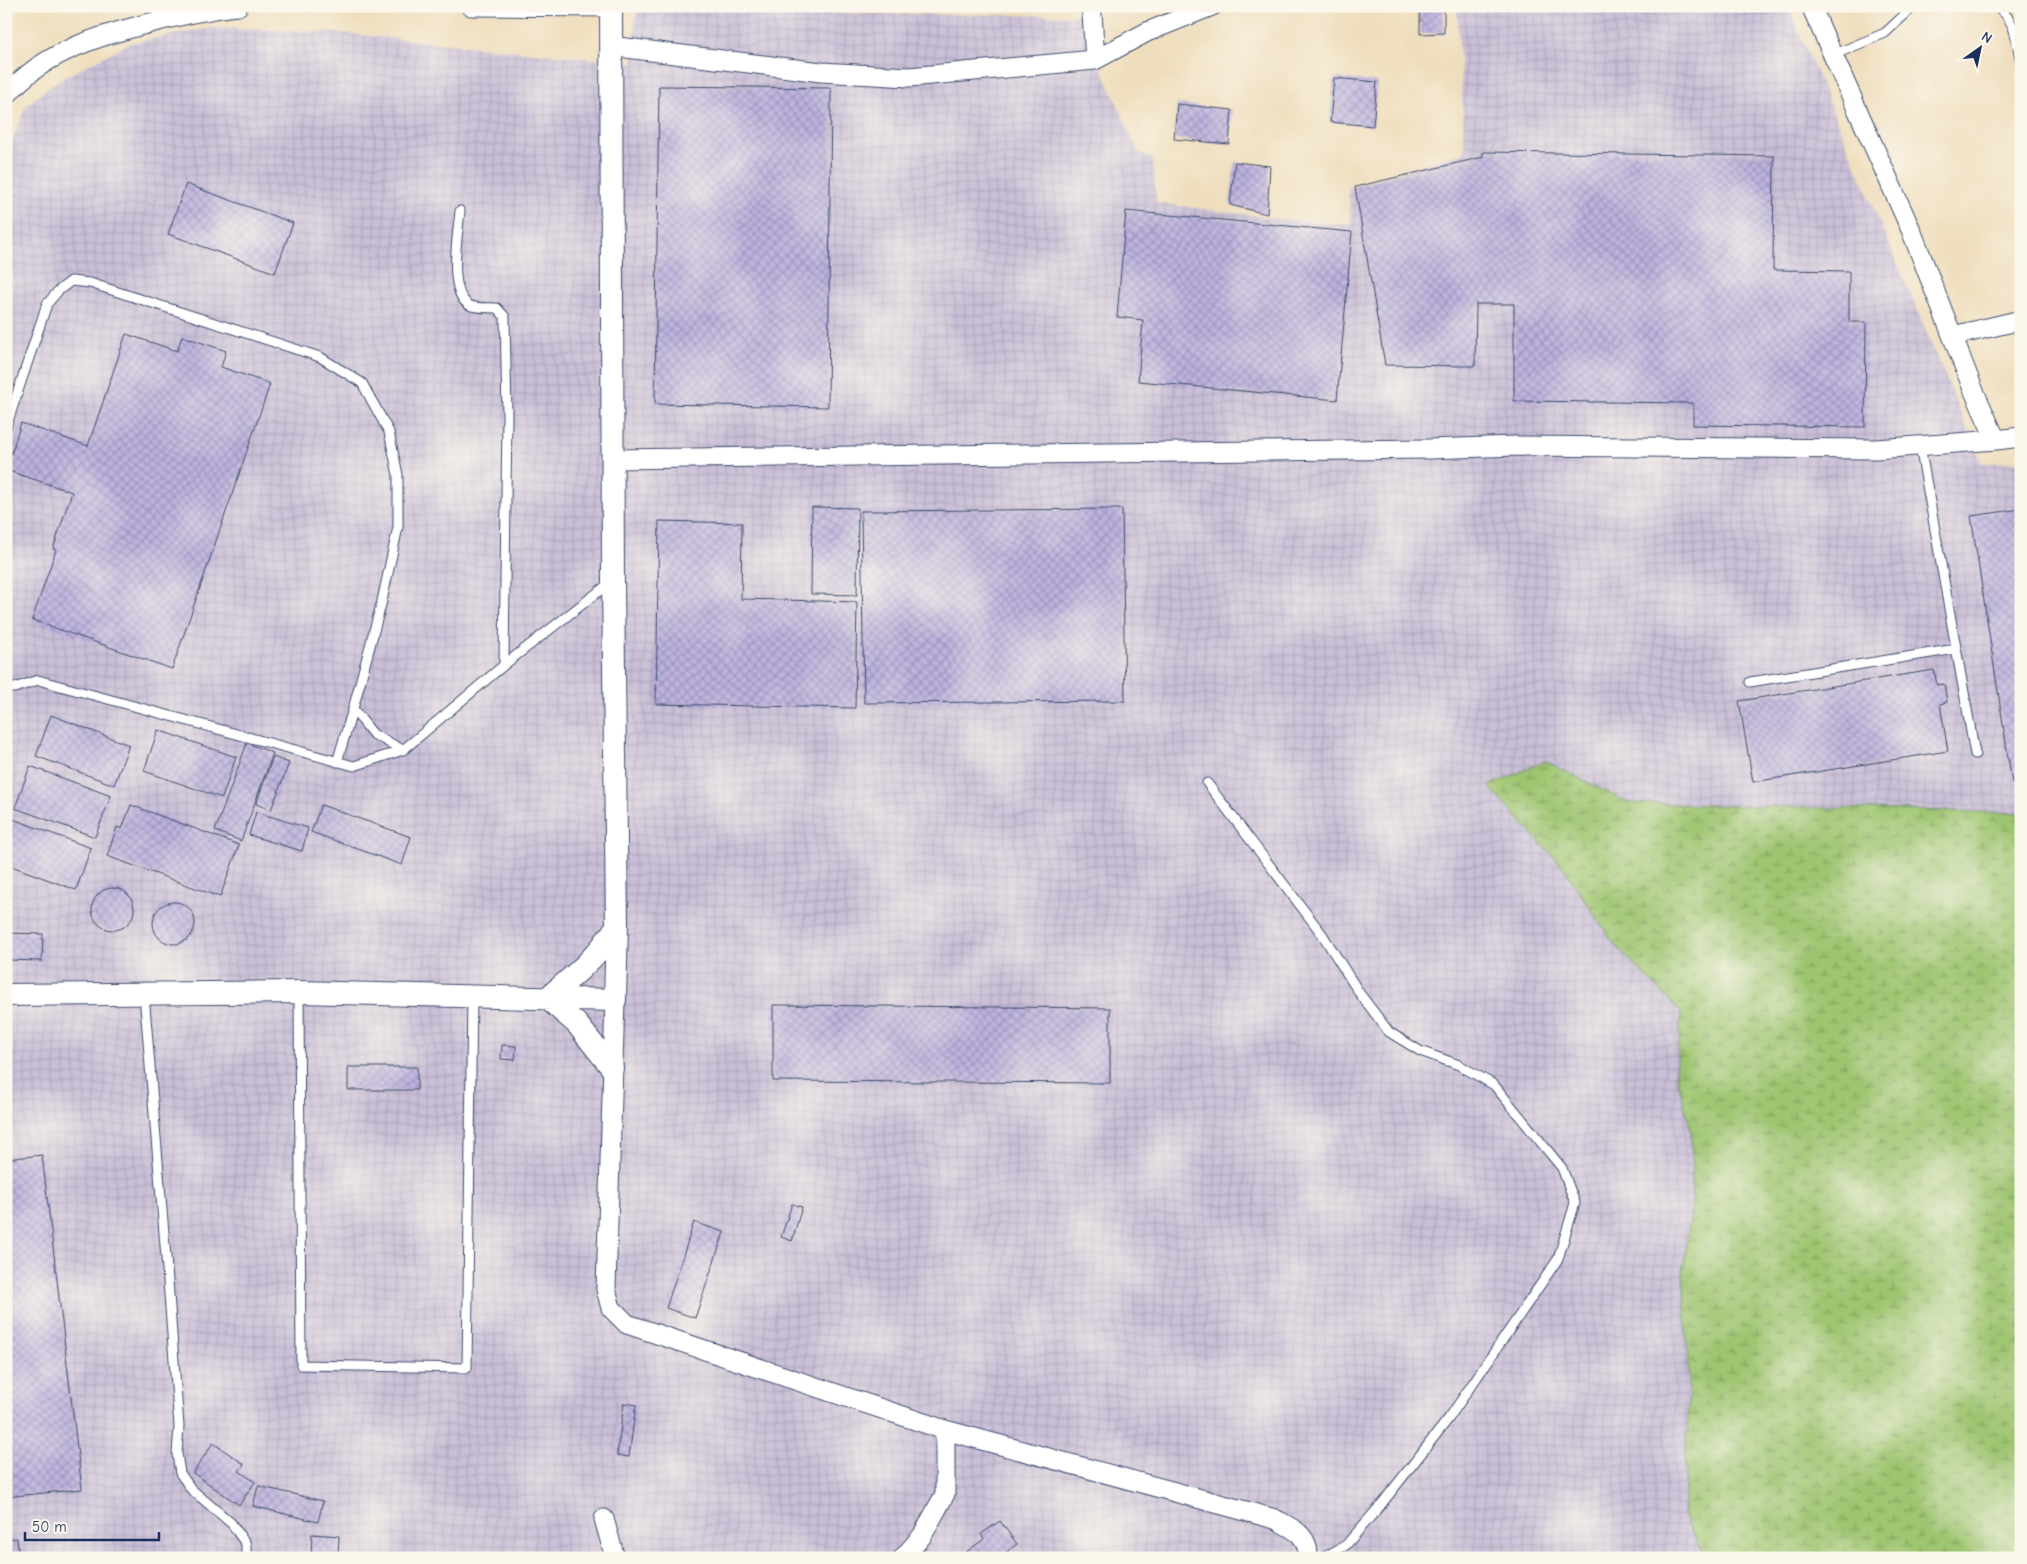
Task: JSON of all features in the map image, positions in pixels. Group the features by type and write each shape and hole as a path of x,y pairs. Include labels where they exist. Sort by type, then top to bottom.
{"street":[{"path":"6,96 28,72 55,56 103,35 197,12 238,6"},
{"path":"471,6 611,6 613,580 617,926 606,1289 611,1308 627,1324 945,1430 1275,1519 1300,1533 1308,1546 1308,1558"},
{"path":"1090,6 1095,60"},
{"path":"610,46 821,72 909,77 1095,60 1147,32 1212,6"},
{"path":"1811,6 1911,230 1973,389 1996,440"},
{"path":"1953,336 2021,320"},
{"path":"613,459 1428,449 1516,446 1876,449 2021,437"},
{"path":"547,998 587,965 605,946 617,926"},
{"path":"6,995 299,992 615,1000"},
{"path":"547,998 577,1024 596,1045 612,1068"},
{"path":"903,1558 922,1536 945,1494 945,1430"},
{"path":"604,1519 615,1558"}],"lane":[{"path":"1833,55 1885,33 1914,6"},
{"path":"1995,6 2002,10 2013,24 2021,64"},
{"path":"460,211 455,274 459,296 470,306 497,308 505,317 507,414 504,665"},
{"path":"6,427 47,304 58,291 71,281 90,283 320,357 362,383 389,432 398,475 398,527 382,600 353,708 336,762"},
{"path":"1920,446 1975,754"},
{"path":"6,688 15,688 38,680 354,766 403,750 504,665 613,580"},
{"path":"1750,682 1956,649"},
{"path":"353,708 373,734 403,750"},
{"path":"1207,783 1316,927 1360,994 1389,1032 1420,1050 1459,1065 1494,1085 1562,1168 1575,1203 1558,1259 1449,1418 1380,1506 1346,1545 1322,1558"},
{"path":"299,992 301,1365 467,1368 472,996"},
{"path":"144,994 179,1426 176,1454 180,1473 191,1489 231,1524 246,1544 246,1558"}],"shaded area":[{"path":"637,6 809,13 1079,16 1138,152 1153,159 1156,203 1280,219 1351,225 1348,188 1465,152 1457,6 1788,6 1982,463 2021,462 2021,1558 6,1558 6,156 26,106 57,81 130,43 210,28 330,32 633,63"}],"green space":[{"path":"1545,761 1629,803 2021,813 2021,1558 1707,1558 1684,1517 1689,1380 1683,1270 1692,1203 1691,1131 1676,1075 1681,1012 1614,944 1563,867 1488,786"}],"building":[{"path":"1420,6 1444,6 1444,33 1420,34"},
{"path":"1334,78 1377,82 1373,126 1330,122"},
{"path":"659,86 831,88 828,407 655,404"},
{"path":"1177,104 1232,110 1229,144 1174,139"},
{"path":"1483,152 1774,156 1773,270 1849,271 1849,322 1866,322 1865,427 1693,425 1693,403 1514,401 1514,304 1476,304 1475,366 1385,365 1355,187 1483,157"},
{"path":"1235,162 1270,166 1267,214 1230,205"},
{"path":"186,184 293,223 275,273 168,234"},
{"path":"1126,211 1352,232 1337,400 1138,381 1143,320 1117,317"},
{"path":"126,334 177,351 182,336 226,351 221,367 270,384 172,669 32,620 56,550 53,549 72,492 6,470 21,423 88,446"},
{"path":"812,507 858,508 857,595 811,594"},
{"path":"1122,509 1125,701 864,703 861,511"},
{"path":"2021,509 2021,782 2012,783 1971,516"},
{"path":"659,521 742,523 741,599 857,602 855,708 656,704"},
{"path":"1934,670 1937,685 1944,684 1947,702 1940,704 1948,751 1753,782 1739,701"},
{"path":"51,715 129,745 114,785 36,756"},
{"path":"158,730 236,757 222,798 144,771"},
{"path":"247,743 273,753 241,841 215,831"},
{"path":"273,757 289,763 271,810 256,804"},
{"path":"30,766 111,796 95,837 15,808"},
{"path":"131,805 239,845 220,897 107,856 117,827 122,829"},
{"path":"321,805 411,837 402,865 311,832"},
{"path":"256,812 308,828 302,851 249,835"},
{"path":"13,819 91,848 76,890 6,864 6,839"},
{"path":"113,888 128,894 134,909 128,924 113,930 98,924 92,909 98,894"},
{"path":"174,902 189,908 195,923 189,938 174,944 159,938 153,923 159,908"},
{"path":"6,933 43,934 42,961 6,960"},
{"path":"773,1005 1110,1008 1110,1083 773,1081"},
{"path":"502,1045 516,1046 515,1060 501,1059"},
{"path":"348,1067 417,1067 417,1090 348,1090"},
{"path":"42,1155 82,1489 6,1497 6,1159"},
{"path":"792,1204 802,1207 792,1241 781,1237"},
{"path":"694,1222 724,1232 695,1318 666,1308"},
{"path":"624,1403 636,1405 629,1457 617,1455"},
{"path":"213,1443 244,1464 239,1471 255,1482 239,1505 193,1473"},
{"path":"258,1486 323,1501 318,1522 253,1506"},
{"path":"1000,1521 1017,1544 999,1558 958,1558 984,1539 981,1534"},
{"path":"312,1534 339,1536 338,1558 311,1558"},
{"path":"17,1538 19,1558 6,1558 6,1539"}]}
